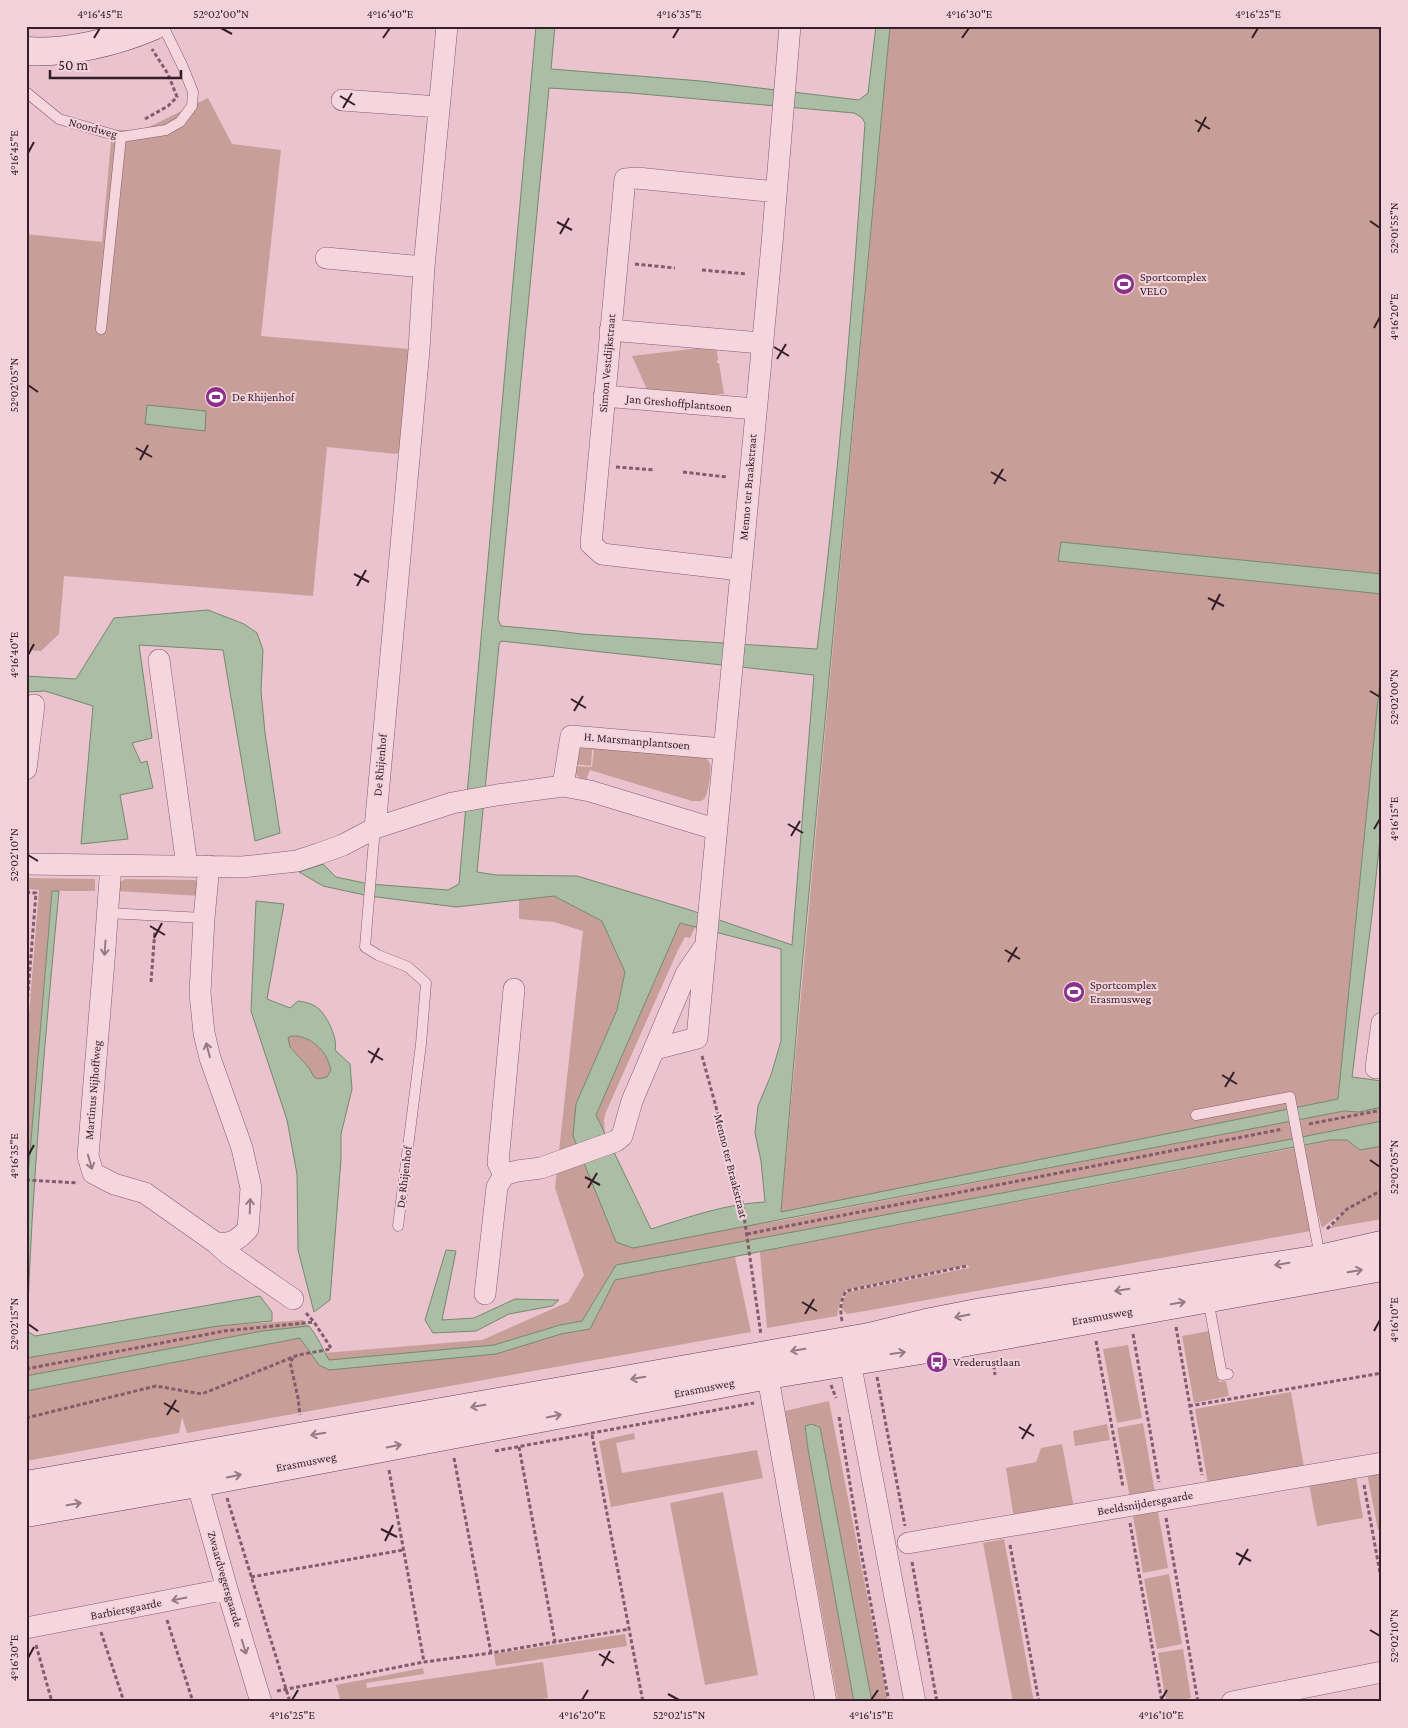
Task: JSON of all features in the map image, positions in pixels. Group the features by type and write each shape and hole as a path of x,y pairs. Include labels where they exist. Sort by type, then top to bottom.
{"main road":[{"path":"26,40 87,26"},
{"path":"26,51 45,52 91,45 152,28"},
{"name":"Erasmusweg","path":"850,1362 982,1312 1320,1258 1382,1245"},
{"name":"Erasmusweg","path":"26,1512 200,1492 850,1362 933,1348 1211,1309 1320,1258 1382,1267"},
{"name":"Erasmusweg","path":"26,1485 190,1456 768,1377"}],"street":[{"name":"De Rhijenhof","path":"375,828 447,26"},
{"name":"Menno ter Braakstraat","path":"696,1038 790,26"},
{"path":"342,100 439,107"},
{"name":"Simon Vestdijkstraat","path":"740,570 602,554 590,544 610,330 625,180 637,178 776,192"},
{"path":"326,258 424,267"},
{"path":"610,330 761,343"},
{"name":"Jan Greshoffplantsoen","path":"604,396 755,409"},
{"path":"159,660 187,866"},
{"path":"26,769 34,705"},
{"name":"H. Marsmanplantsoen","path":"563,786 571,736 724,749"},
{"path":"26,864 242,867 297,861 344,845 375,828 452,803 563,786 590,791 715,829"},
{"name":"Martinus Nijhoffweg","path":"94,1173 88,1156 110,864"},
{"path":"209,866 200,993 204,1033 210,1058 242,1148 251,1188 248,1267"},
{"name":"Menno ter Braakstraat","path":"504,1174 541,1168 616,1141 622,1136 632,1101 686,974 705,944"},
{"path":"486,1294 497,1188 504,1174 498,1162 514,989"},
{"path":"1376,1068 1382,1023"},
{"path":"655,1049 696,1038"},
{"path":"94,1173 114,1184 144,1193 293,1299"},
{"path":"216,1243 226,1244 234,1242 248,1229"},
{"path":"850,1362 915,1702"},
{"path":"768,1377 826,1702"},
{"name":"Zwaardvegersgaarde","path":"190,1456 260,1699"},
{"name":"Beeldsnijdersgaarde","path":"908,1544 1382,1463"},
{"name":"Barbiersgaarde","path":"29,1628 227,1589"},
{"path":"1232,1702 1382,1672"}],"lane":[{"name":"Noordweg","path":"26,92 59,119 122,137 166,130 180,122 192,106 193,92 183,67 152,28"},
{"path":"101,329 122,137"},
{"name":"De Rhijenhof","path":"375,828 365,947 378,955 408,967 426,982 421,1044 398,1226"},
{"path":"107,913 204,918"},
{"path":"1196,1114 1290,1097 1320,1258"},
{"path":"1211,1309 1222,1375 1228,1374"}],"path":[{"path":"132,136 134,126 168,106 177,96 152,28"},
{"path":"629,263 675,268"},
{"path":"702,270 747,274"},
{"path":"610,466 655,470"},
{"path":"683,472 727,477"},
{"path":"26,892 36,893 26,1018"},
{"path":"151,982 157,916"},
{"name":"Menno ter Braakstraat","path":"696,1038 742,1202 768,1377"},
{"path":"747,1234 1296,1131 1382,1110"},
{"path":"26,1180 77,1183 94,1173"},
{"path":"1320,1258 1348,1208 1382,1190"},
{"path":"823,1388 832,1387 850,1362 840,1309 846,1291 967,1266"},
{"path":"1167,1328 1176,1326 1211,1309"},
{"path":"26,1369 224,1331 314,1322 331,1349 298,1355 202,1394 156,1386 26,1418"},
{"path":"1176,1326 1205,1493"},
{"name":"Erasmusweg","path":"1133,1334 1141,1332"},
{"name":"Erasmusweg","path":"1086,1342 1105,1339"},
{"path":"298,1355 290,1362 300,1416"},
{"path":"983,1361 1002,1358"},
{"path":"850,1362 887,1379"},
{"path":"1190,1406 1382,1373"},
{"name":"Erasmusweg","path":"491,1452 592,1434 768,1377"},
{"path":"832,1387 836,1400"},
{"path":"838,1409 861,1551 889,1702"},
{"path":"592,1434 643,1702"},
{"path":"519,1447 555,1642"},
{"path":"463,1457 454,1458 491,1653"},
{"path":"1361,1467 1382,1584"},
{"path":"398,1468 388,1470 424,1662"},
{"path":"200,1492 227,1498 290,1702"},
{"path":"1006,1527 1039,1702"},
{"path":"251,1577 403,1550"},
{"path":"162,1602 193,1702"},
{"path":"96,1615 124,1702"},
{"path":"29,1628 52,1702"},
{"path":"260,1699 286,1688 424,1662 491,1653 629,1629"}],"shaded area":[{"path":"536,26 555,26 551,69 701,81 859,100 868,93 876,26 890,26 781,1212 1338,1099 1382,659 1382,820 1352,1077 1382,1081 1382,1107 1359,1112 1344,1111 633,1248 616,1242 573,1136 576,1104 617,1010 625,972 602,921 554,896 456,907 369,896 323,886 299,872 323,864 336,877 369,884 448,890 459,884","holes":["549,88 631,93 854,113 862,118 865,123 845,386 817,649 581,634 501,626 498,619","501,641 814,675 792,945 690,910 577,876 496,875 477,872 499,645","680,923 781,949 781,1041 771,1075 758,1106 755,1133 761,1161 765,1202 721,1208 651,1229 596,1115"]},
{"path":"890,26 1382,26 1382,574 1061,542 1058,561 1382,594 1382,659 1338,1099 781,1213"},
{"name":"De Rhijenhof","path":"208,98 232,144 281,150 261,336 409,349 401,452 397,454 327,447 313,596 64,576 59,634 41,651 26,650 26,234 102,242 112,130 143,130"},
{"path":"716,346 718,359 716,363 719,363 724,394 649,394 632,356"},
{"path":"147,405 206,411 205,431 145,424"},
{"path":"1061,542 1382,574 1382,594 1058,561"},
{"path":"208,610 244,624 257,633 263,650 261,691 265,733 280,833 255,841 223,650 139,645 152,738 132,743 141,763 147,761 153,788 120,795 128,839 81,844 93,706 45,691 26,692 26,676 76,679 114,618"},
{"path":"579,743 702,756 710,764 707,793 701,801 692,801 590,770 586,780 583,779 576,773 574,766 592,767 594,750 592,750 591,766 574,764"},
{"path":"26,878 95,879 95,891 52,891 28,1176 26,1176 26,1052 39,890 26,889"},
{"path":"125,879 195,880 201,889 201,896 116,891 119,883"},
{"path":"52,891 59,891 32,1221 27,1331 35,1336 260,1296 272,1312 272,1321 218,1326 26,1358 26,1200"},
{"path":"554,896 602,921 625,971 617,1010 576,1104 616,1242 779,1221 1344,1111 1359,1112 1382,1107 1382,1121 616,1265 582,1321 560,1325 494,1345 329,1360 324,1353 482,1340 568,1302 584,1275 555,1188 583,931 554,922 519,919 519,900"},
{"path":"256,901 284,904 267,999 290,1008 298,1001 304,1002 320,1010 332,1029 336,1045 335,1050 350,1064 352,1089 341,1134 341,1159 330,1300 314,1312 298,1250 297,1174 287,1120 251,1011","holes":["298,1036 311,1041 322,1051 331,1070 327,1077 318,1079 314,1077 309,1068 290,1047 288,1038"]},
{"path":"680,923 695,927 690,938 685,937 678,950 606,1112 604,1120 605,1135 596,1115"},
{"path":"291,1036 307,1039 318,1045 326,1053 331,1070 327,1077 318,1079 314,1077 309,1068 290,1047 288,1038"},
{"path":"1382,1121 1382,1146 1360,1150 1347,1140 1330,1140 615,1280 590,1329 561,1334 496,1354 329,1370 319,1365 300,1338 26,1391 26,1376 262,1331 309,1326 329,1360 494,1345 560,1325 582,1321 616,1265"},
{"path":"1330,1140 1347,1140 1360,1150 1382,1146 1382,1219 1330,1228 1345,1210 1322,1228 1300,1150 1311,1231 847,1314 842,1309 843,1300 848,1292 969,1268 968,1265 846,1290 841,1298 837,1316 767,1328 760,1252"},
{"path":"446,1250 456,1251 442,1320 474,1318 515,1299 559,1300 552,1306 509,1314 476,1331 433,1333 425,1320"},
{"path":"735,1257 751,1332 187,1433 182,1417 179,1433 26,1461 26,1391 300,1338 319,1365 496,1354 561,1334 590,1329 615,1280"},
{"path":"303,1320 309,1326 262,1331 26,1376 27,1358 218,1326"},
{"path":"1209,1331 1219,1382 1226,1381 1229,1396 1194,1403 1182,1336"},
{"path":"1128,1345 1142,1418 1117,1423 1103,1349"},
{"path":"1291,1392 1304,1467 1208,1484 1195,1409"},
{"path":"829,1401 888,1702 872,1702 820,1427 817,1425 805,1426 854,1702 838,1702 785,1411"},
{"path":"1143,1423 1155,1493 1130,1498 1117,1428"},
{"path":"811,1424 820,1427 872,1702 854,1702 808,1449 805,1426"},
{"path":"1107,1424 1110,1440 1075,1446 1073,1431"},
{"path":"634,1433 635,1439 616,1443 622,1473 757,1450 763,1478 611,1507 599,1441"},
{"path":"1062,1444 1074,1508 1014,1519 1006,1468 1036,1462 1041,1448"},
{"path":"1382,1470 1382,1529 1378,1530 1367,1473"},
{"path":"1356,1476 1363,1518 1317,1526 1309,1484"},
{"path":"723,1492 758,1675 705,1685 670,1503"},
{"path":"1158,1512 1168,1568 1143,1573 1133,1516"},
{"path":"1004,1539 1034,1702 1013,1702 983,1543"},
{"path":"1169,1574 1182,1644 1157,1649 1144,1579"},
{"path":"625,1634 627,1646 496,1666 494,1654"},
{"path":"1183,1649 1191,1698 1166,1702 1158,1653"},
{"path":"543,1662 548,1698 521,1702 341,1702 336,1685 423,1668 424,1674 366,1683 367,1688"}],"place":[{"name":"Sportcomplex VELO","path":"1124,284"},
{"name":"De Rhijenhof","path":"216,397"},
{"name":"Sportcomplex Erasmusweg","path":"1074,992"},
{"name":"Vrederustlaan","path":"937,1362"}]}
